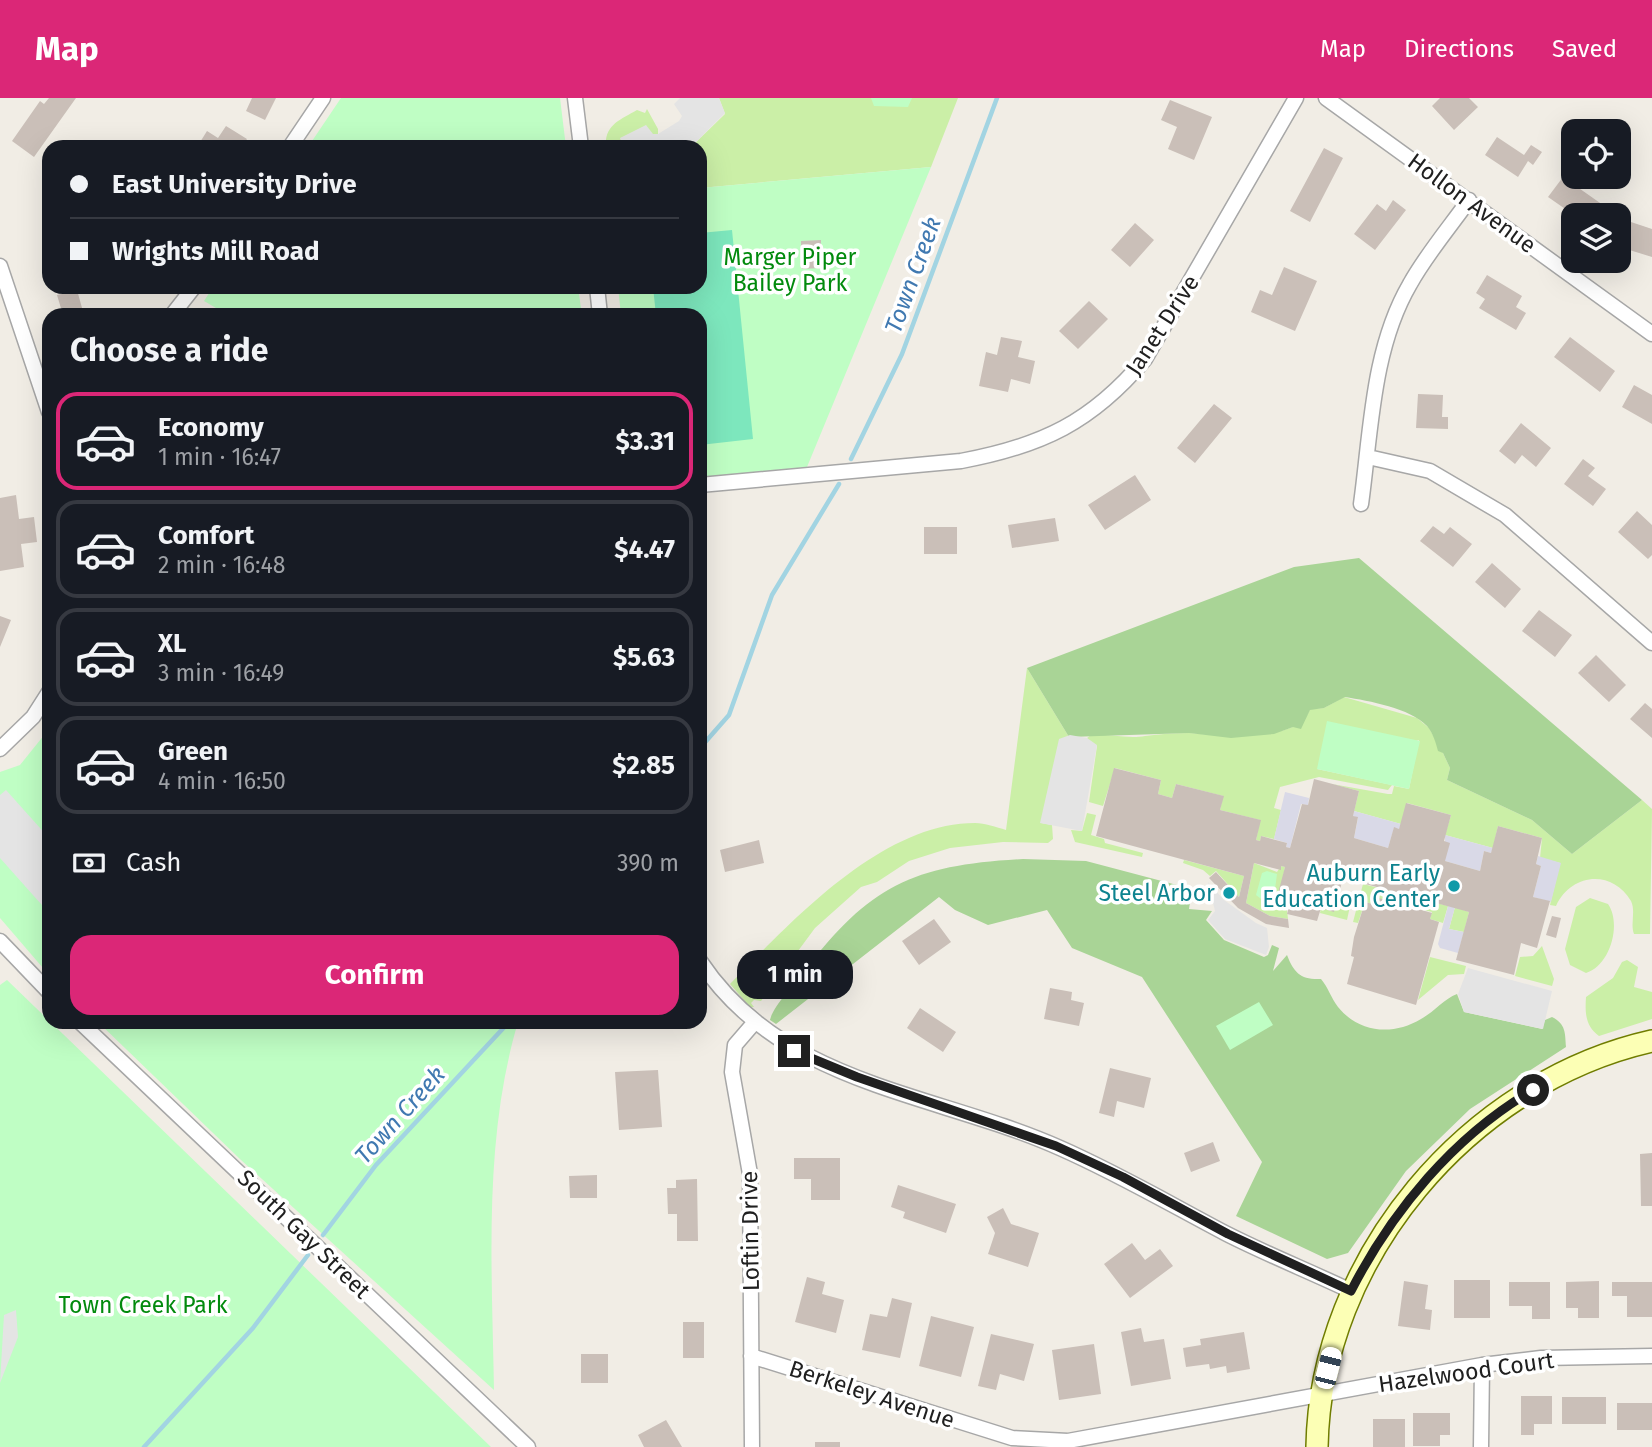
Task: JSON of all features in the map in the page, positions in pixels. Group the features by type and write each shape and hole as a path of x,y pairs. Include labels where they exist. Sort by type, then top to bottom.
{"main road":[{"path":"1317,1447 1323,1394 1334,1342 1351,1291 1401,1210 1440,1164 1484,1124 1550,1080 1583,1064 1652,1041"}],"street":[{"path":"294,140 323,98"},
{"path":"576,98 580,140"},
{"name":"Janet Drive","path":"707,484 948,462 998,454 1050,436 1096,410 1122,386 1145,359 1296,98"},
{"name":"Hollon Avenue","path":"1326,98 1652,334"},
{"path":"1361,504 1380,368 1395,314 1410,283 1469,200"},
{"path":"0,266 42,391"},
{"path":"178,308 188,294"},
{"path":"1368,457 1430,471 1505,514 1652,643"},
{"path":"0,749 33,717 42,703"},
{"path":"0,941 42,985"},
{"path":"707,970 723,992 754,1023 794,1051 857,1077 1056,1146 1123,1177 1228,1234 1351,1291"},
{"name":"Loftin Drive","path":"752,1447 748,1152 732,1072 735,1045 754,1023"},
{"name":"South Gay Street","path":"87,1029 527,1446"},
{"name":"Berkeley Avenue","path":"751,1356 1030,1441 1068,1441 1323,1394"},
{"name":"Hazelwood Court","path":"1323,1394 1482,1365 1541,1358 1652,1356"},
{"path":"1481,1447 1482,1365"}],"green space":[{"path":"341,98 560,98 565,140 313,140"},
{"path":"719,98 958,98 931,167 707,187 707,140 698,140 725,114"},
{"path":"871,98 912,98 908,107 874,106"},
{"path":"647,109 658,134 606,140 610,128 619,120 637,110 645,113"},
{"name":"Marger Piper Bailey Park","path":"931,167 807,467 707,478 707,308 620,308 619,294 707,294 707,187"},
{"path":"732,230 753,439 707,444 707,308 655,308 654,294 707,294 707,232"},
{"path":"208,294 579,294 581,308 216,308 204,301"},
{"path":"1359,558 1642,800 1572,854 1532,820 1447,780 1450,768 1443,753 1438,751 1427,726 1400,710 1345,697 1324,708 1310,710 1301,729 1293,727 1274,734 1231,738 1189,733 1069,737 1027,668 1294,567"},
{"path":"1027,668 1069,737 1041,823 1052,825 1053,839 1048,843 1003,842 950,848 909,861 877,882 861,887 815,928 761,1001 754,1000 751,1003 754,1007 750,1007 730,984 840,880 906,839 940,827 975,823 1006,830"},
{"path":"1344,697 1417,718 1429,728 1443,753 1450,768 1447,780 1532,820 1572,854 1642,800 1652,809 1650,934 1634,934 1631,901 1623,891 1603,880 1581,881 1563,895 1556,906 1550,905 1560,863 1540,858 1542,838 1498,826 1493,848 1445,835 1451,815 1407,803 1401,824 1354,811 1359,791 1332,784 1388,794 1392,794 1394,786 1409,789 1419,740 1317,769 1392,785 1388,790 1319,777 1280,787 1274,808 1281,810 1274,839 1261,836 1260,841 1256,840 1260,820 1220,810 1223,796 1176,784 1172,798 1158,794 1161,780 1115,768 1103,806 1089,802 1097,746 1089,742 1087,738 1091,735 1132,737 1189,733 1237,736 1274,733 1303,720 1310,709 1324,708"},
{"path":"1327,721 1420,741 1409,789 1317,769"},
{"path":"42,738 42,967 0,918 0,772 20,765"},
{"path":"1087,813 1096,815 1091,835 1104,839 1105,843 1143,853 1142,857 1075,842 1071,830 1082,831"},
{"path":"1023,859 1086,861 1192,889 1189,909 1212,911 1206,920 1224,940 1264,957 1268,955 1272,945 1279,948 1273,971 1287,955 1299,974 1321,979 1346,1016 1366,1027 1388,1030 1399,1028 1426,1016 1457,994 1464,1012 1542,1029 1545,1020 1552,1017 1562,1026 1566,1047 1470,1109 1406,1171 1348,1253 1327,1259 1236,1216 1262,1162 1142,977 1072,948 1047,910 988,925 955,910 939,897 776,1024 770,1020 780,1001 828,942 874,899 924,874 985,862"},
{"path":"1184,860 1244,876 1239,897 1216,871 1210,876 1203,870 1183,863"},
{"path":"1254,863 1277,872 1281,866 1285,867 1277,908 1287,910 1288,919 1270,916 1246,903"},
{"path":"1267,871 1277,874 1274,897 1265,902 1256,895 1262,873"},
{"path":"1363,884 1399,893 1396,903 1375,898 1373,904 1365,902 1358,923 1353,922"},
{"path":"1339,892 1352,897 1347,920 1320,913 1321,908 1334,911"},
{"path":"1414,897 1448,906 1443,923 1430,919 1432,912 1411,907"},
{"path":"1590,898 1608,904 1612,912 1614,933 1602,962 1586,973 1570,965 1565,949 1576,907"},
{"path":"1455,907 1469,912 1464,932 1449,929"},
{"path":"1542,946 1554,979 1552,986 1515,976 1520,957 1533,956"},
{"path":"1430,957 1466,966 1464,974 1448,975 1418,1000"},
{"path":"1627,960 1638,967 1634,987 1652,992 1652,1019 1599,1036 1588,1023 1586,997 1613,978 1622,962"},
{"name":"Town Creek Park","path":"7,980 42,1014 42,1029 58,1029 491,1447 0,1447 0,985"},
{"path":"1259,1002 1273,1025 1230,1050 1216,1026"},
{"path":"105,1029 516,1029 499,1112 494,1158 491,1251 494,1390 241,1160"}],"shaded area":[{"path":"680,98 719,98 725,113 698,140 621,140 646,125 653,134 658,134 679,121 682,116 674,104"},
{"path":"1070,735 1087,738 1097,745 1082,831 1040,823 1059,739"},
{"path":"6,790 42,830 42,905 0,858 0,795"},
{"path":"1285,792 1309,798 1308,805 1301,804 1290,848 1286,847 1287,843 1274,839"},
{"path":"1354,811 1401,824 1399,829 1394,828 1388,848 1354,838 1358,818 1353,816"},
{"path":"1445,835 1493,848 1491,853 1484,851 1480,871 1445,861"},
{"path":"1538,856 1561,863 1551,902 1533,897 1541,866 1536,864"},
{"path":"1208,882 1224,900 1267,928 1269,947 1266,955 1225,939 1208,920 1215,911"},
{"path":"1448,906 1455,907 1449,929 1464,932 1458,953 1440,948 1438,944"},
{"path":"1468,968 1552,991 1543,1029 1464,1012 1458,994"},
{"path":"16,1310 18,1337 0,1383 4,1315"}],"building":[{"path":"49,98 76,98 46,140 42,140 42,146 34,157 12,141 40,101 44,104"},
{"path":"252,98 276,98 265,120 246,111"},
{"path":"1440,98 1469,98 1478,107 1454,130 1432,106"},
{"path":"1170,100 1212,117 1194,160 1168,149 1177,127 1161,120"},
{"path":"226,126 247,139 201,140 207,131 218,138"},
{"path":"1497,137 1524,155 1531,145 1542,152 1533,165 1528,161 1518,177 1485,155"},
{"path":"1324,148 1343,158 1310,222 1290,211"},
{"path":"1561,180 1561,189 1580,189 1600,203 1561,203 1561,206 1548,197"},
{"path":"1393,200 1406,210 1375,250 1354,234 1377,204 1386,211"},
{"path":"1631,222 1652,229 1652,257 1631,250"},
{"path":"1135,223 1154,240 1130,267 1111,250"},
{"path":"821,240 821,268 802,269 801,241"},
{"path":"1284,267 1317,281 1295,331 1251,312 1260,290 1272,295"},
{"path":"1487,275 1522,296 1516,307 1526,313 1516,330 1479,308 1485,299 1476,293"},
{"path":"78,294 82,308 61,308 57,295"},
{"path":"1089,301 1108,319 1078,349 1059,331"},
{"path":"1001,337 1022,341 1018,357 1035,361 1030,384 1011,379 1008,392 979,386 986,352 997,355"},
{"path":"1570,337 1615,371 1600,392 1554,357"},
{"path":"1634,385 1652,395 1652,424 1622,407"},
{"path":"1418,394 1443,395 1442,417 1448,417 1448,429 1416,428"},
{"path":"1214,404 1232,418 1195,463 1177,448"},
{"path":"1521,423 1551,448 1536,467 1522,455 1515,464 1499,451"},
{"path":"1583,459 1595,468 1588,476 1606,489 1593,506 1564,484"},
{"path":"1135,475 1151,500 1105,530 1088,505"},
{"path":"16,495 19,519 34,517 37,542 21,544 24,567 0,571 0,498"},
{"path":"1637,511 1652,525 1652,555 1648,559 1618,532"},
{"path":"1055,518 1059,541 1012,548 1008,525"},
{"path":"1433,526 1444,534 1450,527 1472,544 1453,567 1420,541"},
{"path":"924,527 957,527 957,554 924,554"},
{"path":"1492,563 1521,589 1505,608 1475,582"},
{"path":"1539,610 1572,635 1555,657 1522,631"},
{"path":"0,616 11,620 0,647"},
{"path":"1596,655 1626,685 1609,702 1578,673"},
{"path":"1645,703 1652,709 1652,738 1630,719"},
{"name":"Auburn Early Education Center","path":"1114,768 1161,780 1158,794 1172,798 1176,784 1224,796 1220,810 1261,820 1256,840 1260,841 1261,836 1287,843 1286,847 1290,848 1302,804 1308,805 1314,779 1359,791 1353,816 1358,817 1354,838 1388,848 1394,827 1399,829 1406,803 1451,815 1444,841 1450,843 1445,861 1480,871 1484,851 1491,853 1498,826 1542,838 1536,864 1541,866 1533,897 1550,901 1537,948 1521,943 1514,975 1456,960 1469,912 1414,897 1411,907 1432,913 1430,919 1439,922 1416,1005 1347,984 1354,957 1351,956 1354,937 1365,902 1373,904 1375,897 1396,903 1399,893 1343,878 1334,912 1321,908 1317,921 1287,914 1291,900 1277,897 1285,867 1281,866 1281,870 1254,863 1246,903 1270,916 1288,919 1289,928 1266,924 1238,908 1209,878 1216,872 1239,897 1244,876 1096,836"},
{"path":"759,840 764,863 725,872 720,850"},
{"path":"1552,916 1561,918 1556,938 1546,935"},
{"path":"934,919 951,942 919,965 902,941"},
{"path":"1050,988 1072,992 1071,1000 1084,1003 1079,1026 1044,1019"},
{"path":"920,1008 956,1032 943,1052 907,1028"},
{"path":"1110,1068 1151,1078 1144,1108 1117,1101 1114,1117 1099,1113"},
{"path":"658,1070 662,1127 619,1130 615,1072"},
{"path":"1213,1142 1220,1161 1191,1172 1184,1153"},
{"path":"1652,1153 1652,1206 1641,1206 1640,1154"},
{"path":"794,1158 840,1158 840,1200 811,1200 811,1179 794,1179"},
{"path":"597,1175 597,1198 570,1198 569,1176"},
{"path":"697,1179 698,1241 677,1241 677,1214 668,1214 667,1188 676,1188 676,1180"},
{"path":"898,1185 956,1204 946,1233 903,1218 905,1212 891,1207"},
{"path":"1003,1208 1011,1224 1039,1233 1028,1267 988,1254 995,1233 987,1217"},
{"path":"1132,1243 1145,1260 1160,1249 1173,1266 1130,1298 1104,1264"},
{"path":"807,1277 825,1282 822,1294 844,1300 836,1333 795,1322"},
{"path":"1454,1280 1490,1280 1490,1318 1454,1318"},
{"path":"1404,1281 1428,1285 1425,1309 1432,1310 1430,1330 1398,1326"},
{"path":"1599,1281 1599,1318 1578,1318 1578,1308 1566,1308 1566,1282"},
{"path":"1509,1282 1550,1282 1550,1319 1532,1319 1532,1306 1509,1306"},
{"path":"1612,1282 1652,1282 1652,1317 1627,1317 1627,1296 1612,1296"},
{"path":"892,1298 912,1303 900,1358 862,1350 870,1314 887,1317"},
{"path":"931,1316 974,1327 961,1377 919,1366"},
{"path":"683,1322 704,1322 704,1358 683,1358"},
{"path":"1141,1328 1144,1342 1164,1339 1171,1379 1131,1386 1121,1332"},
{"path":"1244,1332 1250,1369 1227,1373 1226,1366 1210,1369 1209,1364 1186,1367 1183,1348 1201,1345 1200,1339"},
{"path":"991,1334 1034,1344 1024,1381 1000,1374 996,1390 978,1386"},
{"path":"1094,1344 1101,1394 1059,1400 1052,1350"},
{"path":"581,1354 608,1354 608,1383 581,1383"},
{"path":"1521,1396 1552,1396 1552,1424 1534,1424 1534,1435 1521,1435"},
{"path":"1562,1397 1606,1397 1606,1424 1562,1424"},
{"path":"1617,1403 1652,1403 1652,1430 1617,1430"},
{"path":"1413,1413 1450,1413 1450,1435 1440,1435 1440,1446 1413,1446"},
{"path":"1373,1419 1405,1419 1405,1447 1373,1447"},
{"path":"666,1420 682,1447 644,1447 638,1435"},
{"path":"815,1442 840,1442 840,1447 815,1447"}],"waterway":[{"name":"Town Creek","path":"851,459 902,354 997,98"},
{"name":"Town Creek","path":"707,740 729,715 772,595 839,484"},
{"name":"Town Creek","path":"323,1235 376,1165 502,1029"},
{"name":"Town Creek","path":"144,1447 253,1328 308,1255"}],"place":[{"name":"Auburn Early Education Center","path":"1454,886"},
{"name":"Steel Arbor","path":"1229,893"}],"route":[{"path":"794,1051 857,1077 1056,1146 1123,1177 1228,1234 1351,1291 1384,1234 1440,1164 1500,1111 1533,1090"}]}
